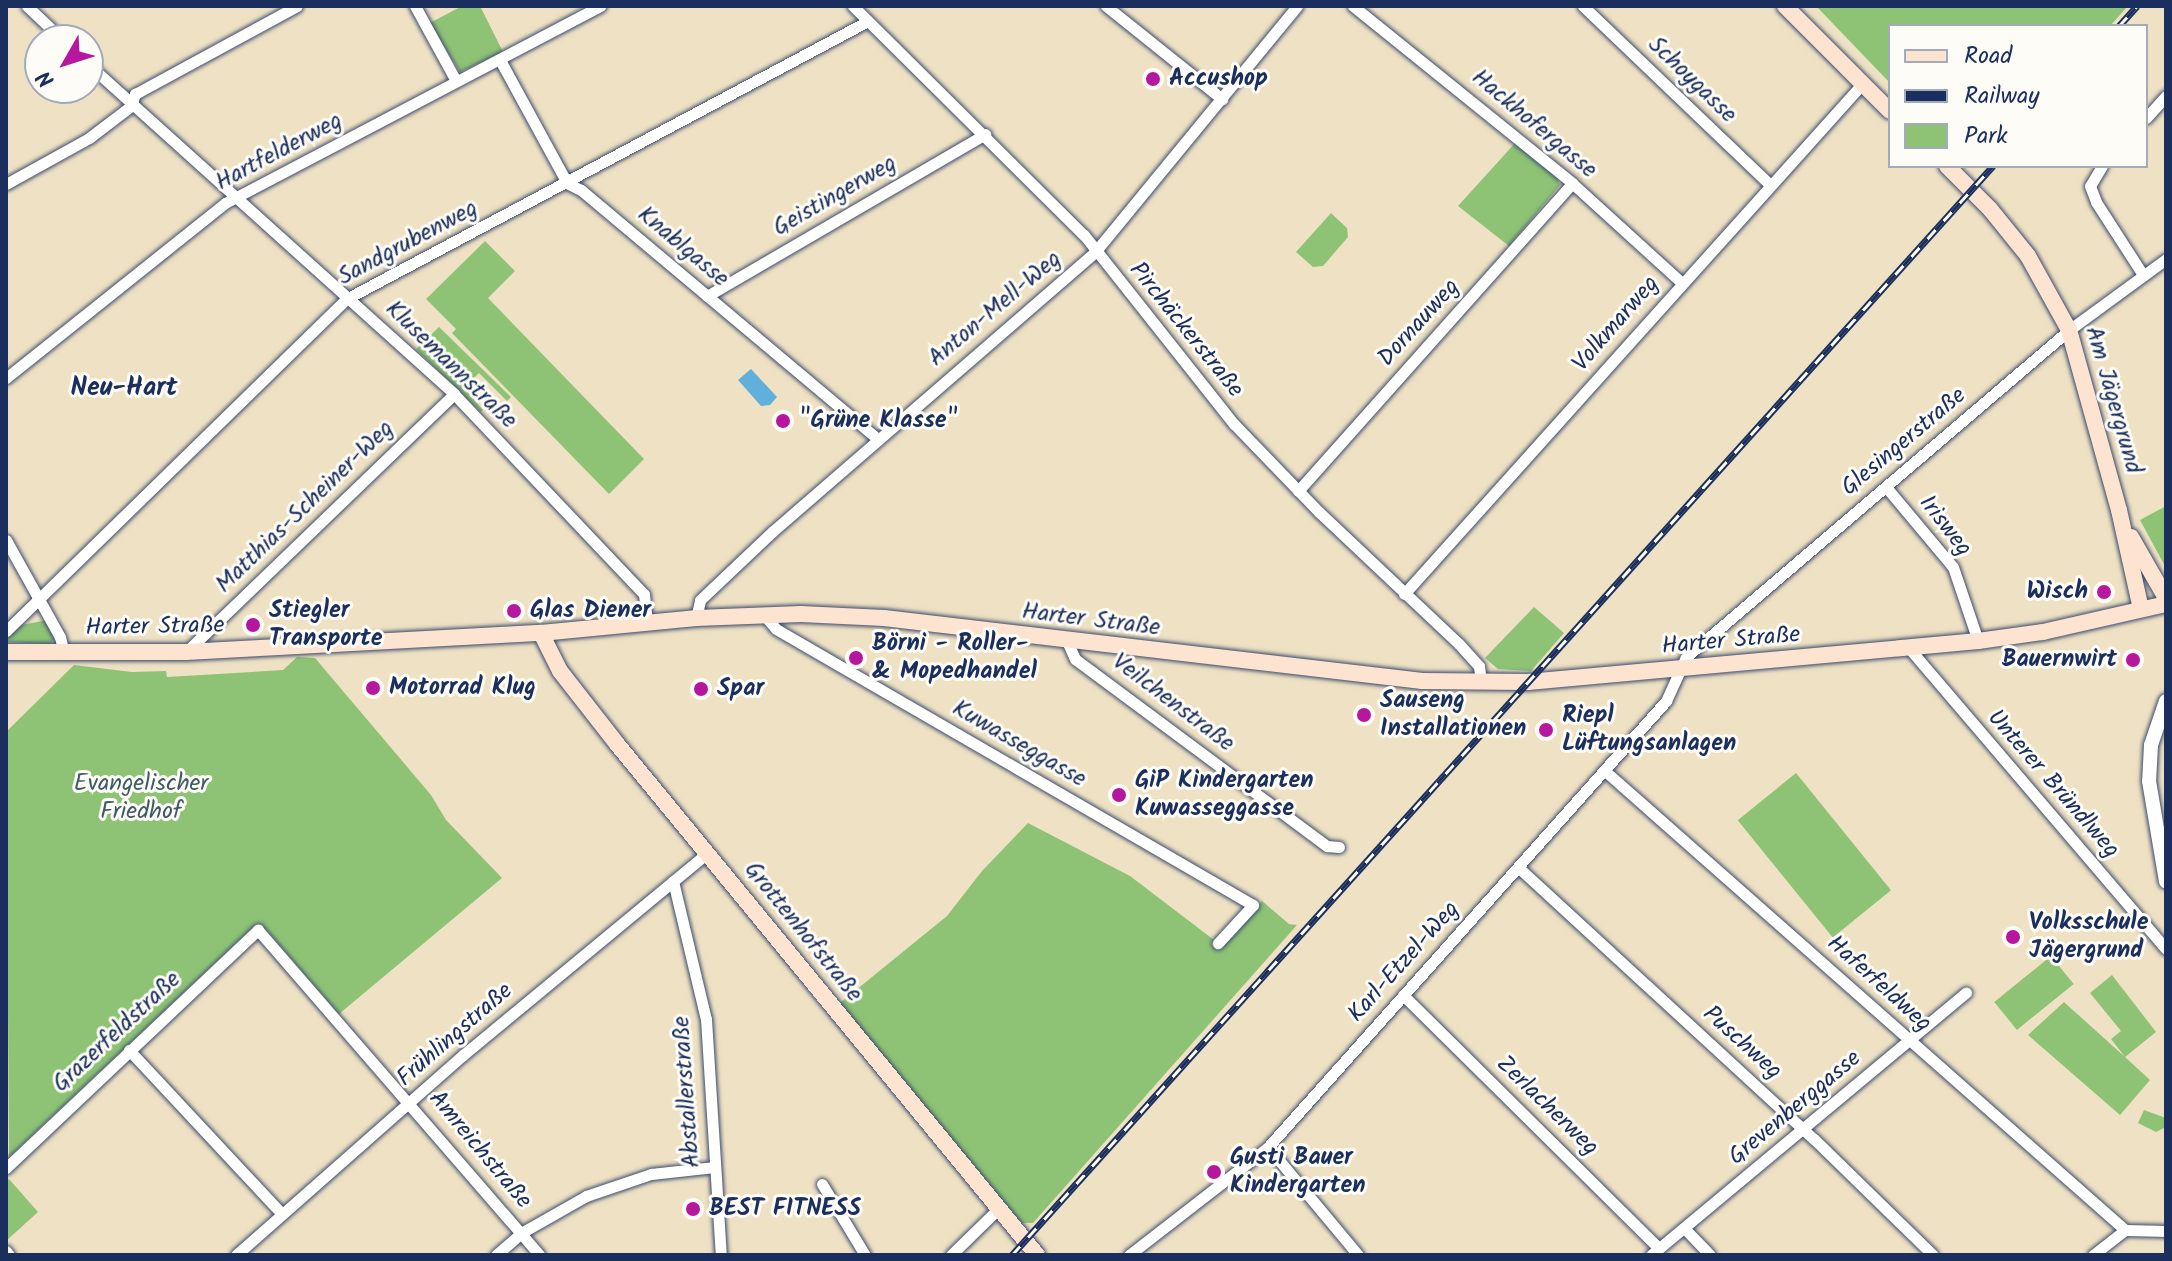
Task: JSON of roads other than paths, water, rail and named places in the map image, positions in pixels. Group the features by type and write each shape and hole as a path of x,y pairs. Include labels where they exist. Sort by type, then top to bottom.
{"main road":[{"path":"1785,6 1888,109"},
{"name":"Am Jägergrund","path":"1949,168 2028,256 2069,330 2119,510 2141,609"},
{"name":"Am Jägergrund","path":"2119,510 2166,598"},
{"name":"Harter Straße","path":"6,652 186,652 541,633 696,618 764,615 884,618 1348,674 1481,682 1589,679 1978,641 2043,632 2166,604"},
{"name":"Grottenhofstraße","path":"541,633 560,671 1037,1255"}],"street":[{"path":"27,6 46,24"},
{"path":"6,184 89,138 131,106 135,94 297,6"},
{"path":"415,6 456,81"},
{"name":"Hartfelderweg","path":"6,378 225,203 600,6"},
{"name":"Pirchäckerstraße","path":"853,6 1084,235 1199,383 1298,491 1475,661 1481,669 1481,682"},
{"path":"1106,6 1222,99"},
{"name":"Anton-Mell-Weg","path":"696,618 700,600 877,438 1095,252 1297,6"},
{"name":"Hackhofergasse","path":"1353,6 1572,183 1682,283"},
{"name":"Schoygasse","path":"1583,6 1770,185"},
{"name":"Sandgrubenweg","path":"6,631 346,299 868,21"},
{"name":"Knablgasse","path":"500,60 567,183 581,190 877,438"},
{"name":"Klusemannstraße","path":"104,80 454,394 644,594 647,622"},
{"name":"Volkmarweg","path":"1404,594 1862,84"},
{"path":"2148,116 2166,96"},
{"name":"Geistingerweg","path":"707,296 985,134"},
{"path":"2101,168 2090,186 2096,202 2143,275"},
{"name":"Dornauweg","path":"1298,491 1572,183"},
{"name":"Glesingerstraße","path":"1682,670 1686,657 2069,330 2166,259"},
{"name":"Matthias-Scheiner-Weg","path":"186,652 454,394"},
{"name":"Irisweg","path":"1886,487 1953,567 1978,641"},
{"path":"6,540 60,637 64,653"},
{"name":"Kuwasseggasse","path":"764,615 776,629 1253,905 1218,943"},
{"name":"Veilchenstraße","path":"1067,641 1067,649 1075,659 1327,846 1339,847"},
{"name":"Unterer Bründlweg","path":"1908,647 2166,949"},
{"name":"Karl-Etzel-Weg","path":"1129,1255 1268,1147 1666,701 1682,670"},
{"path":"2166,701 2151,745 2149,781 2166,882"},
{"name":"Haferfeldweg","path":"1605,771 2125,1230"},
{"name":"Frühlingstraße","path":"236,1255 409,1102 707,853"},
{"name":"Puschweg","path":"1519,868 1804,1129 1933,1255"},
{"name":"Abstallerstraße","path":"673,881 706,1019 721,1255"},
{"name":"Amreichstraße","path":"258,930 540,1255"},
{"name":"Grazerfeldstraße","path":"6,1168 258,930"},
{"name":"Grevenberggasse","path":"1655,1252 1966,993"},
{"name":"Zerlacherweg","path":"1403,995 1655,1252"},
{"path":"129,1050 281,1213"},
{"path":"1268,1147 1358,1255"},
{"path":"496,1255 521,1233 586,1196 651,1174 715,1167"},
{"path":"822,1184 865,1255"},
{"path":"951,1255 999,1208"},
{"path":"1684,1228 1710,1255"},
{"path":"2093,1255 2125,1230 2166,1231"}],"water":[{"path":"751,369 777,397 770,405 761,406 738,380"}],"railway":[{"path":"2121,24 2137,6"},
{"path":"1012,1255 1991,168"}],"place":[{"name":"Accushop","path":"1153,79"},
{"name":"\"Grüne Klasse\"","path":"783,421"},
{"name":"Wisch","path":"2104,592"},
{"name":"Glas Diener","path":"514,611"},
{"name":"Stiegler Transporte","path":"253,625"},
{"name":"Börni - Roller- & Mopedhandel","path":"856,658"},
{"name":"Bauernwirt","path":"2133,660"},
{"name":"Motorrad Klug","path":"373,688"},
{"name":"Spar","path":"701,689"},
{"name":"Sauseng Installationen","path":"1364,715"},
{"name":"Riepl Lüftungsanlagen","path":"1546,730"},
{"name":"GiP Kindergarten Kuwasseggasse","path":"1119,795"},
{"name":"Volksschule Jägergrund","path":"2013,937"},
{"name":"Gusti Bauer Kindergarten","path":"1214,1172"},
{"name":"BEST FITNESS","path":"693,1209"}],"district":[{"name":"Neu-Hart","path":"124,389"}],"park label":[{"name":"Evangelischer Friedhof","path":"141,798"}]}
